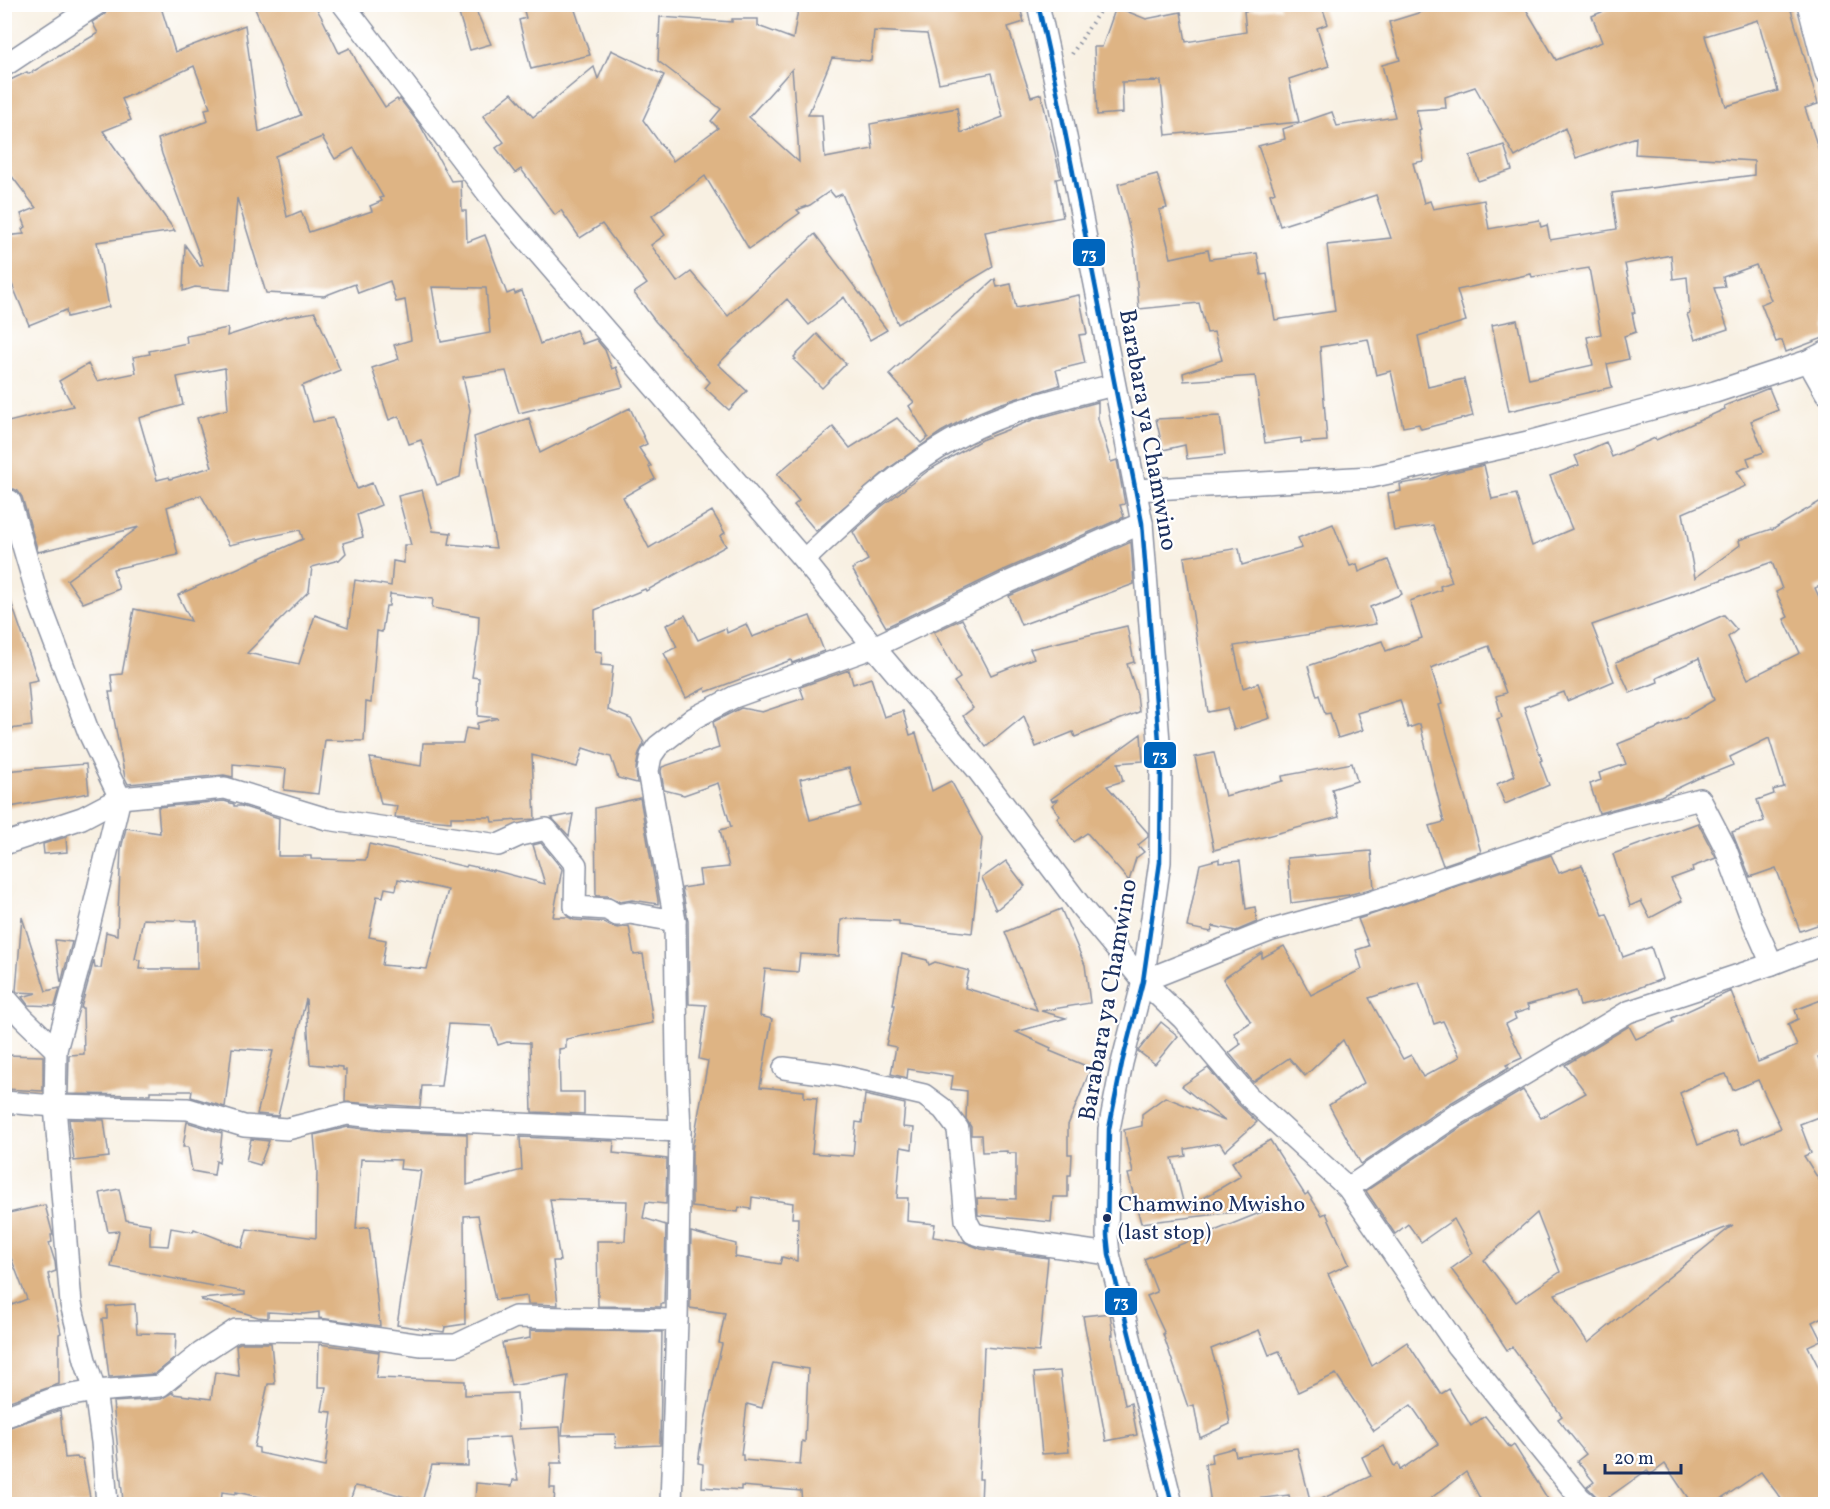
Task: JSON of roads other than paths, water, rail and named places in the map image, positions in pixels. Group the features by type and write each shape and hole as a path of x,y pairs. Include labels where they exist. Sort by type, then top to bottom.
{"street":[{"path":"4,66 97,4"},
{"path":"343,4 496,204 804,560 976,768 1082,908 1143,981 1183,1019 1248,1096 1348,1188 1457,1346 1587,1504"},
{"name":"Barabara ya Chamwino","path":"1038,4 1142,523 1161,767 1160,862 1143,981 1122,1063 1110,1129 1107,1235 1109,1254 1172,1504"},
{"path":"1809,4 1826,73"},
{"path":"1136,489 1371,477 1528,442 1715,392 1816,356 1826,393"},
{"path":"804,560 878,491 916,462 957,436 1004,416 1114,385"},
{"path":"10,501 40,604 89,733 120,798 56,1050 55,1106 71,1304 95,1390 107,1504"},
{"path":"671,1504 680,1131 675,921 648,771 651,756 658,746 694,718 734,697 874,647 1009,582 1142,523"},
{"path":"4,844 82,818 120,798 225,788 327,819 498,845 519,835 546,830 576,865 575,907 607,909 617,915 630,913 675,921"},
{"path":"1143,981 1269,931 1372,902 1591,828 1700,799 1725,848 1772,964"},
{"path":"1348,1188 1456,1115 1628,1012 1772,964 1826,943"},
{"path":"4,996 56,1050"},
{"path":"784,1068 837,1075 924,1095 943,1109 958,1129 966,1220 973,1233 1109,1254"},
{"path":"4,1102 55,1106 188,1108 244,1126 287,1129 347,1114 384,1118 680,1131"},
{"path":"4,1417 55,1398 95,1390 160,1386 201,1353 236,1330 325,1331 422,1345 456,1345 515,1317 677,1320"}],"place":[{"name":"Chamwino Mwisho (last stop)","path":"1107,1218"}]}
